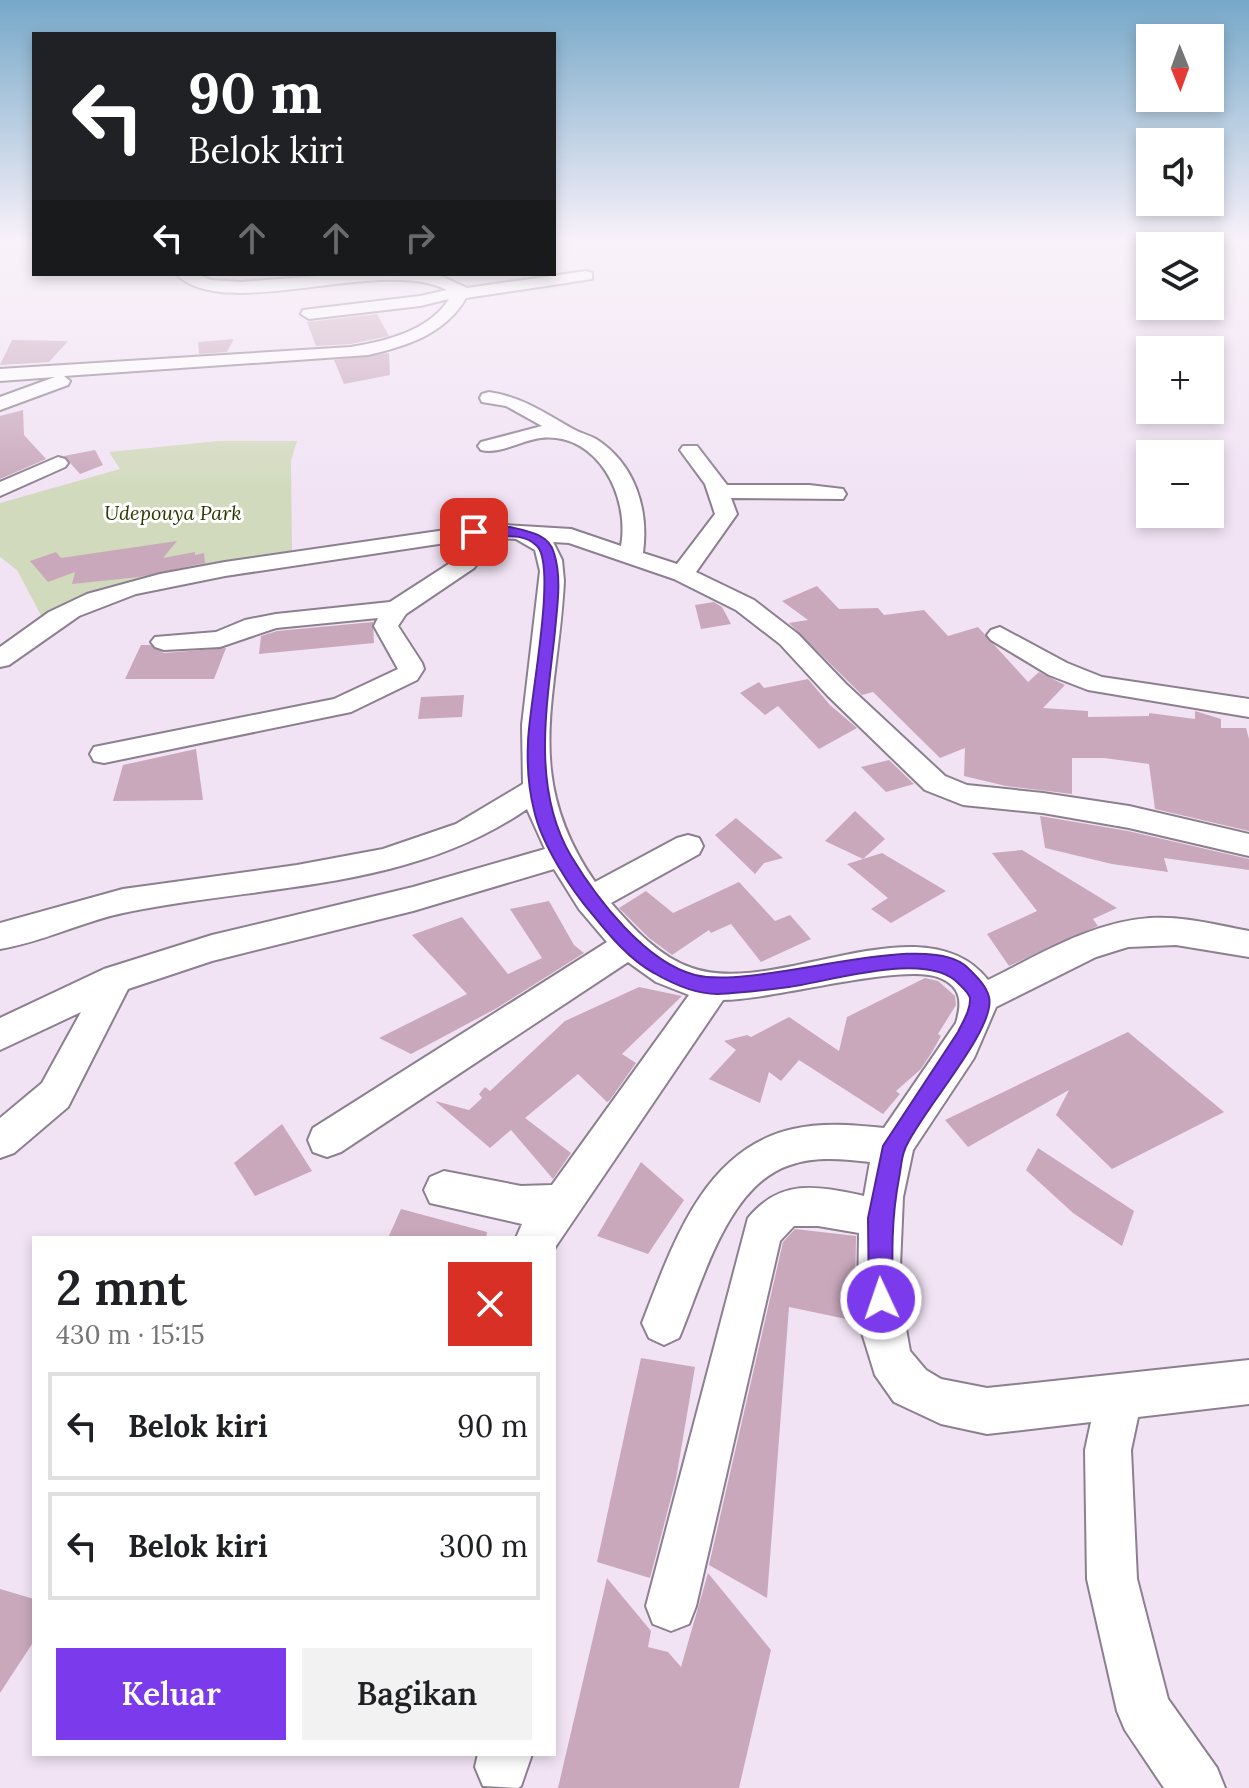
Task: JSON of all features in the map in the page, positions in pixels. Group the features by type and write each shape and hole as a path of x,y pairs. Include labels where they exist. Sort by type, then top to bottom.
{"street":[{"path":"0,375 294,356 378,347 402,341 428,326"},
{"path":"0,404 94,368"},
{"path":"489,398 511,401 605,456 629,487 635,530 631,557"},
{"path":"488,446 527,435 572,435"},
{"path":"682,574 726,514 719,492 690,450"},
{"path":"0,490 58,463"},
{"path":"719,492 809,491 835,494"},
{"path":"0,659 74,607 142,586 265,562 489,532 571,536 682,574 745,605 789,639 837,690 935,783 963,795 1043,803 1129,817 1249,845"},
{"path":"104,754 341,706 408,674 411,669 409,660 392,640 386,626 396,609 466,563 489,532"},
{"path":"528,535 540,541 548,552 552,592 536,744 542,811 562,855 590,900 631,943 657,966 689,982 714,986 788,980 904,960 957,969 974,987 980,999 965,1038 894,1146 880,1218 879,1260 887,1350 898,1376 918,1392 947,1405 987,1411 1249,1382"},
{"path":"164,642 220,639 254,625 276,621 396,609"},
{"path":"1000,635 1058,669 1097,684 1249,708"},
{"path":"0,936 121,902 367,865 468,831 539,787"},
{"path":"590,900 688,846"},
{"path":"0,1035 116,979 212,948 413,899 562,855"},
{"path":"980,999 1108,940 1149,931 1196,933 1249,944"},
{"path":"327,1140 631,943"},
{"path":"0,1141 55,1095 116,979"},
{"path":"538,1236 620,1124 714,986"},
{"path":"664,1323 717,1204 752,1166 777,1150 825,1141 894,1146"},
{"path":"444,1190 521,1205 559,1204"},
{"path":"671,1606 762,1232 776,1214 788,1208 828,1209 880,1218"},
{"path":"1119,1397 1108,1450 1112,1579 1144,1711 1197,1788"}],"green space":[{"name":"Udepouya Park","path":"219,441 297,441 291,461 292,554 179,581 44,621 17,570 0,557 0,503 120,469 109,452"}],"building":[{"path":"309,326 384,326 389,336 351,344 316,346"},
{"path":"234,339 227,352 199,354 198,342"},
{"path":"12,340 68,341 49,362 0,365"},
{"path":"389,353 390,375 344,384 334,360"},
{"path":"23,410 24,435 46,459 0,479 0,416"},
{"path":"95,450 103,465 80,474 64,456"},
{"path":"177,541 163,558 204,553 205,563 139,577 72,584 75,572 48,582 30,561 56,552 61,558"},
{"path":"817,586 839,609 878,608 884,615 924,610 948,636 978,627 1028,682 1039,672 1065,685 1043,708 1088,711 1088,717 1149,716 1149,713 1195,719 1195,711 1221,719 1221,728 1246,728 1249,739 1249,831 1155,809 1149,764 1104,758 1072,758 1072,794 1006,786 964,776 965,748 940,758 873,692 862,695 789,623 808,620 782,601"},
{"path":"714,602 722,607 731,624 701,629 695,605"},
{"path":"373,622 374,643 259,654 261,636 277,631"},
{"path":"141,645 150,645 164,653 226,648 214,679 125,679"},
{"path":"808,679 830,705 857,728 819,749 778,706 765,715 740,693 759,682 764,688"},
{"path":"464,695 462,717 418,719 421,697"},
{"path":"196,749 203,800 113,801 123,765"},
{"path":"889,760 914,784 886,792 861,767"},
{"path":"855,811 885,839 863,859 825,841"},
{"path":"1040,816 1128,831 1249,859 1249,870 1164,858 1168,872 1112,864 1045,848"},
{"path":"736,818 783,858 764,863 755,874 715,835"},
{"path":"1022,850 1117,908 1093,919 1098,926 1009,966 987,934 1037,911 992,853"},
{"path":"882,853 946,891 891,923 871,909 888,898 847,864"},
{"path":"739,882 775,921 790,915 811,939 761,962 731,924 711,933 709,930 672,955 649,938 619,908 646,891 673,913"},
{"path":"549,901 574,945 584,953 497,1008 411,1054 379,1038 467,994 412,935 462,917 508,974 542,958 510,909"},
{"path":"925,978 938,981 955,996 956,1005 921,1069 896,1091 900,1094 883,1114 799,1060 781,1081 769,1072 760,1103 709,1079 736,1050 724,1041 747,1035 751,1037 789,1017 839,1051 847,1017"},
{"path":"639,987 682,996 622,1054 636,1063 610,1100 607,1102 578,1074 525,1118 571,1153 553,1179 511,1130 490,1148 435,1101 469,1110 482,1098 479,1094 485,1087 490,1091 565,1021"},
{"path":"1128,1032 1224,1112 1112,1169 1056,1115 1069,1090 968,1147 945,1120"},
{"path":"282,1124 312,1171 255,1196 234,1163"},
{"path":"1038,1148 1134,1211 1122,1246 1073,1213 1026,1170"},
{"path":"641,1162 684,1200 648,1254 597,1236"},
{"path":"401,1209 487,1232 486,1236 389,1236"},
{"path":"795,1229 856,1236 855,1294 851,1320 789,1307 767,1598 709,1565 783,1242"},
{"path":"641,1358 695,1367 676,1479 650,1578 597,1562"},
{"path":"708,1573 771,1650 739,1788 558,1788 607,1578 651,1631 648,1647 668,1652 681,1667"},
{"path":"0,1589 32,1598 32,1644 0,1693"}],"route":[{"path":"474,532 510,531 528,535 540,541 548,552 552,592 536,744 542,811 562,855 590,900 619,933 657,966 689,982 714,986 788,980 904,960 957,969 974,987 980,999 965,1038 894,1146 880,1218 881,1299"}]}
